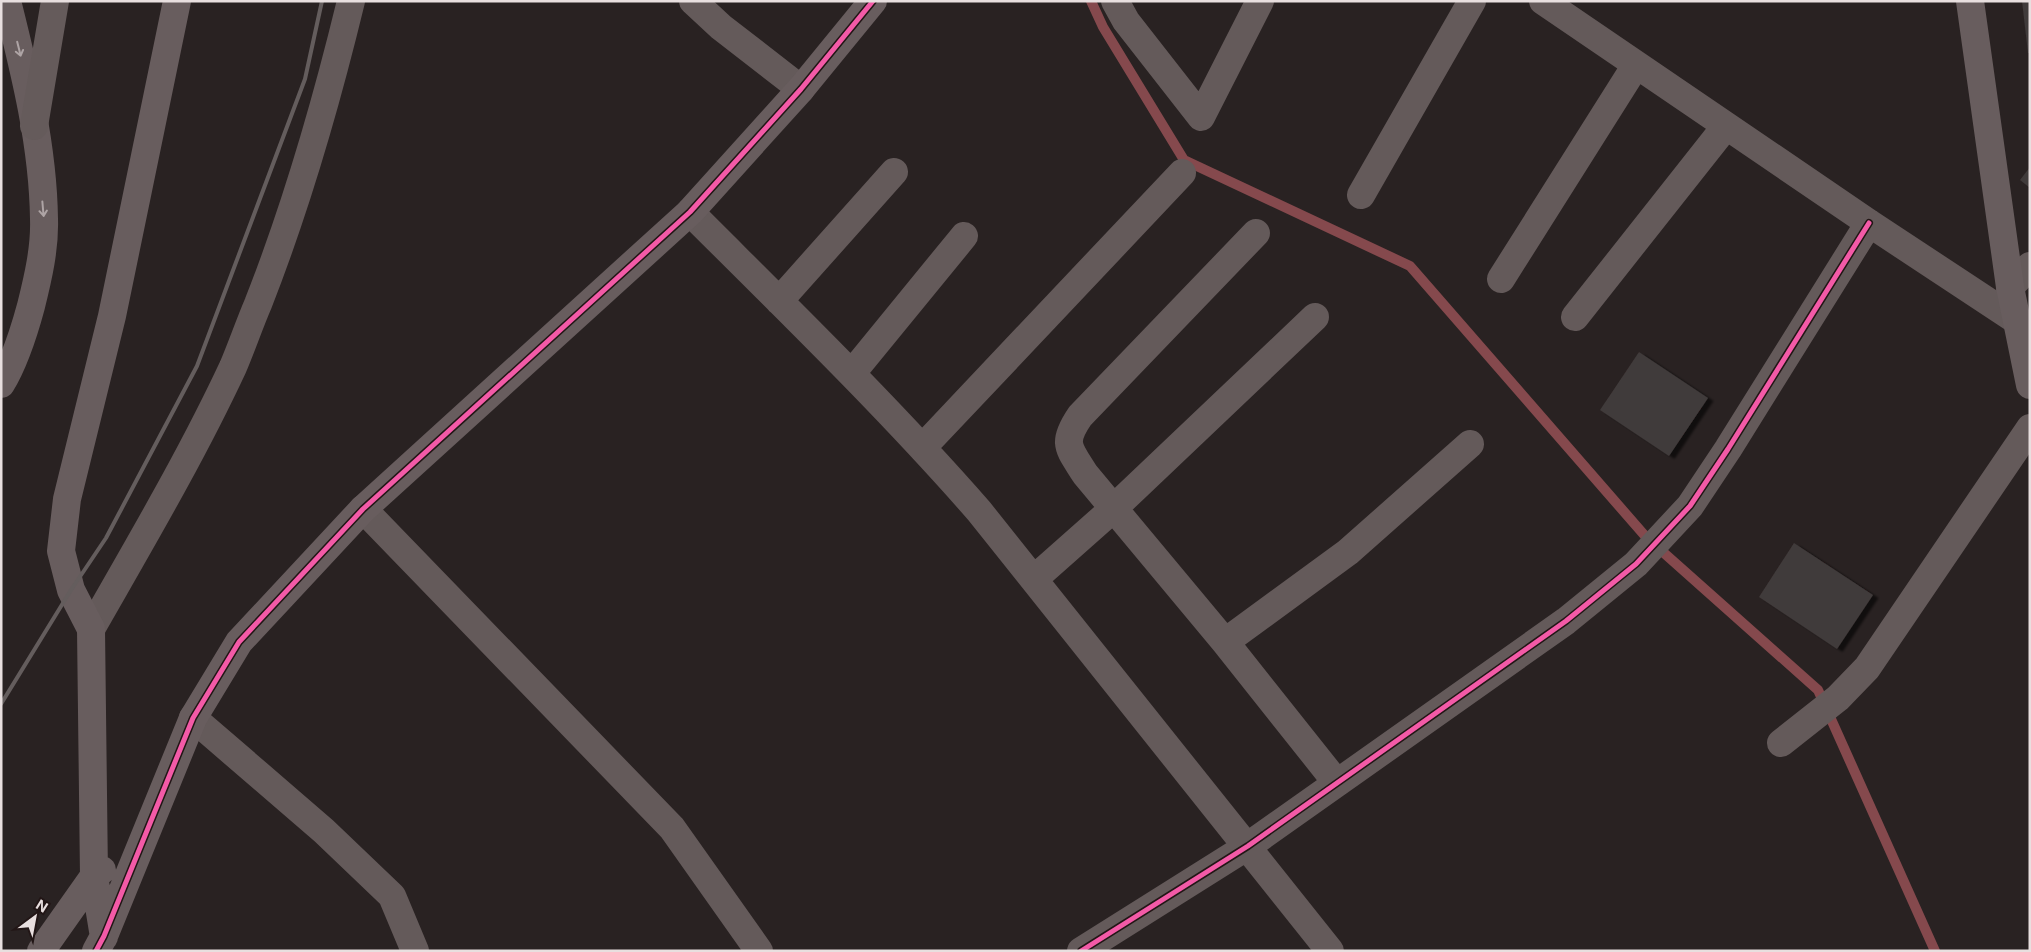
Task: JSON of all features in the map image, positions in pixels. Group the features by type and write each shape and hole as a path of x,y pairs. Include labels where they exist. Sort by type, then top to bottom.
{"main road":[{"path":"34,126 55,1"}],"street":[{"path":"1,384 26,327 39,272 44,220 30,92 7,1"},
{"path":"102,946 94,876 90,629 71,590 61,551 67,499 112,316 177,1"},
{"path":"90,629 209,417 234,365 275,261 306,169 351,1"},
{"path":"693,1 721,27 801,89"},
{"path":"102,946 194,718 239,642 363,509 690,212 801,89 873,1"},
{"path":"1115,1 1126,21 1201,117 1260,1"},
{"path":"1361,195 1472,1"},
{"path":"1543,1 1869,223 2016,320"},
{"path":"1970,1 2010,287 2030,385"},
{"path":"1501,279 1636,65"},
{"path":"1575,317 1726,126"},
{"path":"779,301 894,172"},
{"path":"924,447 1182,173"},
{"path":"690,212 924,447 980,511 1330,951"},
{"path":"1081,951 1248,846 1566,621 1643,557 1690,506 1728,449 1869,223"},
{"path":"1256,233 1080,416 1068,438 1070,450 1084,474 1225,642 1337,783"},
{"path":"852,373 964,236"},
{"path":"2010,287 2030,266"},
{"path":"1034,580 1113,509 1315,317"},
{"path":"1781,743 1829,706 1867,668 2030,428"},
{"path":"1225,642 1348,552 1470,444"},
{"path":"363,509 672,828 759,951"},
{"path":"194,718 324,831 392,896 415,951"},
{"path":"41,951 94,876 143,842"}],"building":[{"path":"2022,1 2030,1 2030,53 2028,53"},
{"path":"2030,167 2030,188 2020,180"},
{"path":"1639,352 1708,398 1669,456 1600,410"},
{"path":"1794,543 1873,595 1837,649 1759,597"}],"waterway":[{"path":"1091,1 1103,27 1184,160 1410,266 1646,537 1818,690 1935,951"}],"railway":[{"path":"1,704 71,590 106,538 197,366 305,79 322,1"}],"cycle path":[{"path":"96,951 104,936 193,718 239,642 363,509 690,212 801,89 873,1"},
{"path":"1081,951 1248,846 1566,621 1636,564 1690,506 1728,449 1869,223"}]}
